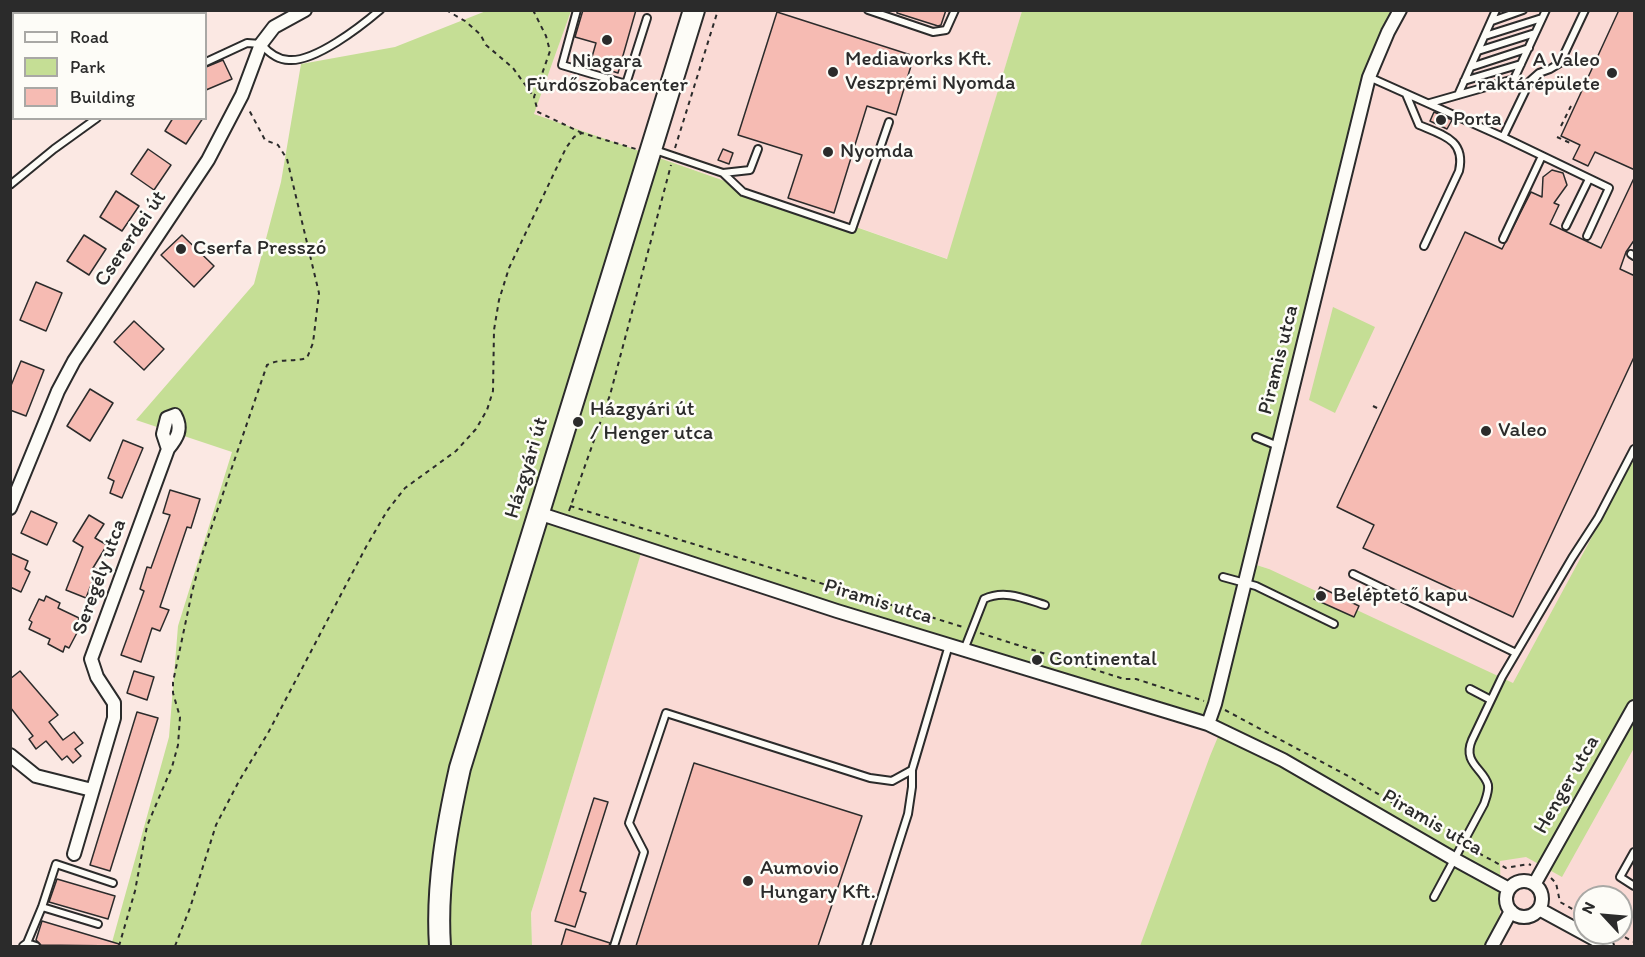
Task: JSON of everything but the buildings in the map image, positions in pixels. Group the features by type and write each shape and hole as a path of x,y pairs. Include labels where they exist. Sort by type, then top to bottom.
{"main road":[{"name":"Házgyári út","path":"440,946 441,880 448,822 460,768 694,10"}],"street":[{"name":"Csererdei út","path":"10,508 58,391 74,361 208,160 242,95 261,44 274,27 305,10"},
{"name":"Piramis utca","path":"1208,724 1369,77 1400,10"},
{"name":"Seregély utca","path":"74,854 114,718 114,704 97,677 91,659 168,449"},
{"name":"Piramis utca","path":"538,513 826,607 1208,724 1283,760 1509,889"},
{"name":"Henger utca","path":"1535,883 1635,707"},
{"path":"10,755 36,776 92,790"},
{"path":"1518,881 1535,883 1543,900 1539,909 1528,917 1521,917 1511,911 1506,900 1509,889 1518,881"},
{"path":"1539,909 1607,946"},
{"path":"1492,946 1511,911"}],"lane":[{"path":"207,62 247,44 261,44 268,52 279,58 299,60 338,42 380,10"},
{"path":"577,10 562,64 626,84 647,18"},
{"path":"868,10 933,32 946,30 954,10"},
{"path":"1458,95 1496,10"},
{"path":"1492,21 1524,10"},
{"path":"1430,104 1514,79 1546,10"},
{"path":"1503,137 1530,81 1539,73 1560,63 1585,10"},
{"path":"1485,36 1542,18"},
{"path":"1478,51 1535,33"},
{"path":"1471,67 1529,48"},
{"path":"1464,81 1521,64"},
{"path":"1369,77 1609,188 1587,236"},
{"path":"1406,94 1419,126 1451,140 1460,152 1461,159 1459,171 1424,246"},
{"path":"10,185 94,120"},
{"path":"723,173 743,192 852,229 888,122"},
{"path":"650,151 673,156 723,173 750,171 758,149"},
{"path":"1503,239 1542,156"},
{"path":"1566,226 1589,179"},
{"path":"1256,437 1278,446"},
{"path":"1434,897 1488,793 1487,781 1473,766 1469,746 1516,653 1598,518 1635,449"},
{"path":"1353,574 1516,653"},
{"path":"1223,577 1244,582 1335,624"},
{"path":"964,650 984,599 994,594 1004,594 1046,605"},
{"path":"866,946 908,814 912,770 949,645"},
{"path":"1470,689 1491,700"},
{"path":"614,946 644,852 629,823 666,713 870,778 892,781 912,770"},
{"path":"1635,852 1620,878 1635,886"},
{"path":"36,946 25,945 42,907 56,864 113,883"},
{"path":"42,907 98,924"}],"path":[{"path":"446,10 465,21 480,34 486,45 513,68 534,98 538,112 582,134 650,151"},
{"path":"533,10 546,36 550,51 534,98"},
{"path":"566,522 610,395 673,156 718,10"},
{"path":"119,946 135,891 147,826 172,767 178,745 180,717 172,693 173,682 202,555 267,365 281,359 307,358 313,343 319,293 287,159 278,145 265,140 242,95"},
{"path":"1562,126 1571,106"},
{"path":"175,946 190,908 216,825 268,733 366,547 387,511 405,488 456,451 476,429 487,410 493,391 494,330 499,300 509,268 566,147 574,137 582,134"},
{"path":"1557,137 1570,143"},
{"path":"1373,406 1381,410"}],"shaded area":[{"path":"571,11 1022,11 948,259 534,114"},
{"path":"1398,11 1634,11 1634,946 1485,946 1497,925 1346,946 532,946 531,913 642,549 1269,569 1247,562 1367,76"}],"green space":[{"path":"486,11 571,11 534,114 947,259 1022,11 1398,11 1386,31 1247,562 1269,569 1513,683 1634,459 1634,748 1562,877 1526,857 1500,861 1501,906 1498,925 1485,946 1140,946 1220,732 642,550 531,913 532,946 111,946 169,737 178,626 232,452 136,420 254,284 281,182 301,64 395,47"},
{"path":"1333,307 1375,327 1335,413 1309,400"}],"place":[{"name":"Niagara Fürdőszobacenter","path":"607,40"},
{"name":"Mediaworks Kft. Veszprémi Nyomda","path":"833,72"},
{"name":"A Valeo raktárépülete","path":"1612,73"},
{"name":"Porta","path":"1441,120"},
{"name":"Nyomda","path":"828,152"},
{"name":"Cserfa Presszó","path":"181,249"},
{"name":"Házgyári út / Henger utca","path":"578,422"},
{"name":"Valeo","path":"1486,431"},
{"name":"Beléptető kapu","path":"1321,596"},
{"name":"Continental","path":"1037,660"},
{"name":"Aumovio Hungary Kft.","path":"748,881"}]}
